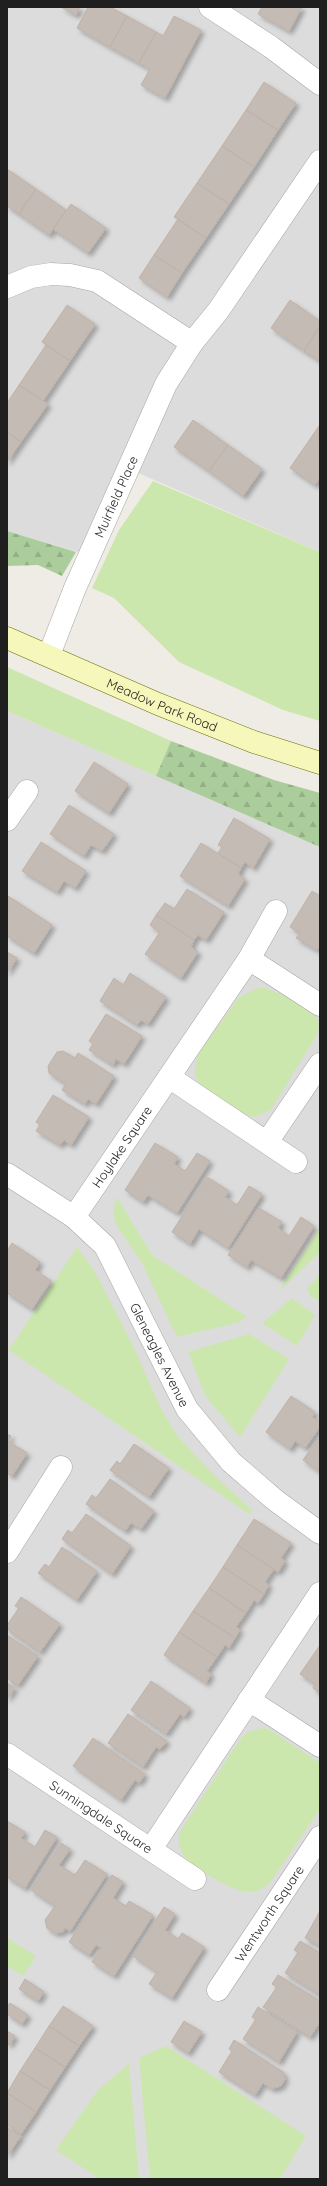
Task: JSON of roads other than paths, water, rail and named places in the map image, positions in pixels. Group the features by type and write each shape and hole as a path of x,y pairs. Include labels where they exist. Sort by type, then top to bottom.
{"street":[{"path":"210,7 271,47 320,84"},
{"name":"Muirfield Place","path":"49,655 75,588 166,384 192,343 218,310 320,161"},
{"path":"7,287 31,277 51,274 70,275 97,282 192,343"},
{"name":"Meadow Park Road","path":"7,638 166,707 254,742 320,763"},
{"path":"7,820 27,791"},
{"name":"Hoylake Square","path":"74,1217 249,959 276,911"},
{"path":"249,959 320,1004"},
{"path":"267,1142 320,1064"},
{"path":"169,1077 296,1162"},
{"name":"Gleneagles Avenue","path":"7,1174 74,1217 105,1246 187,1409 231,1462 275,1500 320,1533"},
{"path":"11,1538 61,1467"},
{"path":"151,1849 320,1593"},
{"path":"250,1700 320,1746"},
{"name":"Sunningdale Square","path":"7,1754 195,1879"},
{"name":"Wentworth Square","path":"218,1990 320,1837"}]}
